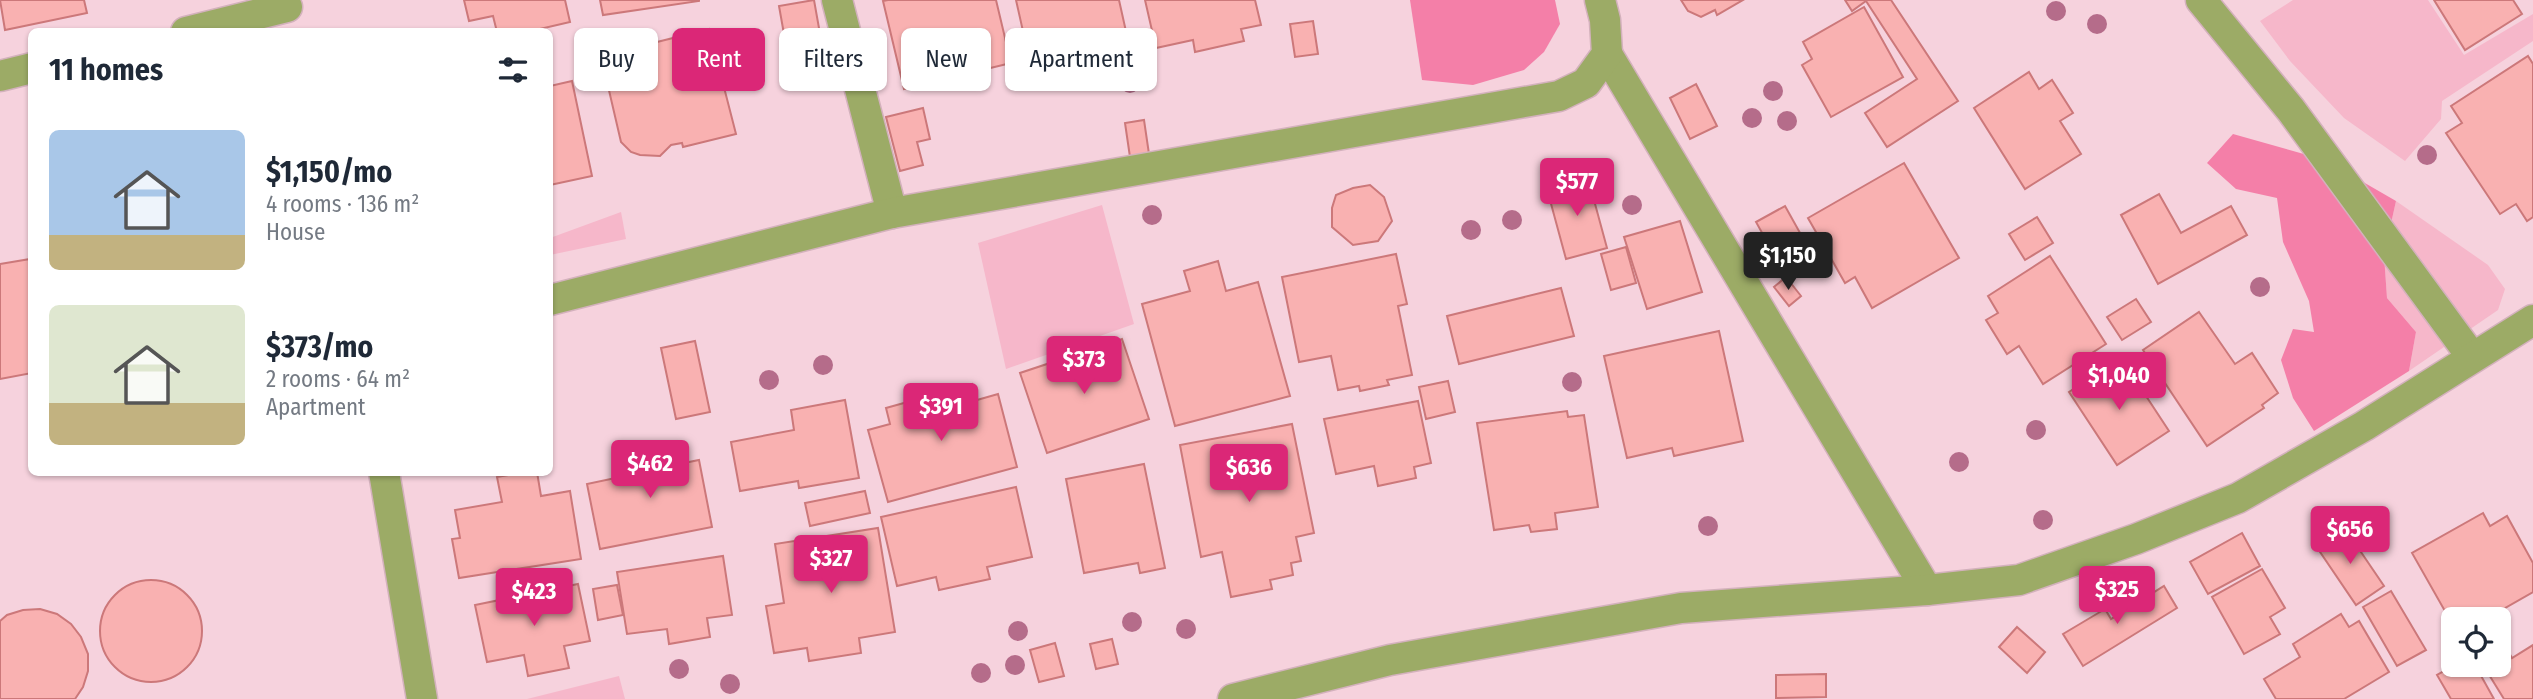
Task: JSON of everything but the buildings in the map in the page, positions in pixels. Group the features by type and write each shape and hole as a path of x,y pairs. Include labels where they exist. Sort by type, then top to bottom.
{"street":[{"path":"837,0 892,213"},
{"path":"1600,0 1605,20 1607,54 1927,590"},
{"path":"2201,0 2291,110 2472,357"},
{"path":"207,28 288,13"},
{"path":"553,299 892,213 1559,96 1586,83 1607,54"},
{"path":"0,76 28,69"},
{"path":"1233,699 1390,660 1681,608 1927,590 2019,580 2136,539 2238,498 2364,426 2533,320"},
{"path":"385,476 422,699"}],"shaded area":[{"path":"1410,0 1555,0 1560,24 1544,52 1524,70 1473,85 1422,80"},
{"path":"2293,0 2428,0 2464,55 2533,14 2533,41 2442,101 2441,119 2405,161 2344,118 2290,61 2260,21"},
{"path":"2233,134 2325,160 2396,201 2384,255 2387,298 2416,332 2409,371 2314,431 2293,398 2281,360 2293,329 2314,332 2309,301 2283,242 2277,198 2236,189 2207,163"},
{"path":"2396,201 2488,265 2505,289 2498,310 2409,371 2416,332 2387,298 2384,255"},
{"path":"1102,205 1134,324 1006,369 978,243"},
{"path":"621,212 626,239 553,254 553,237"},
{"path":"619,676 625,699 527,699"}]}
